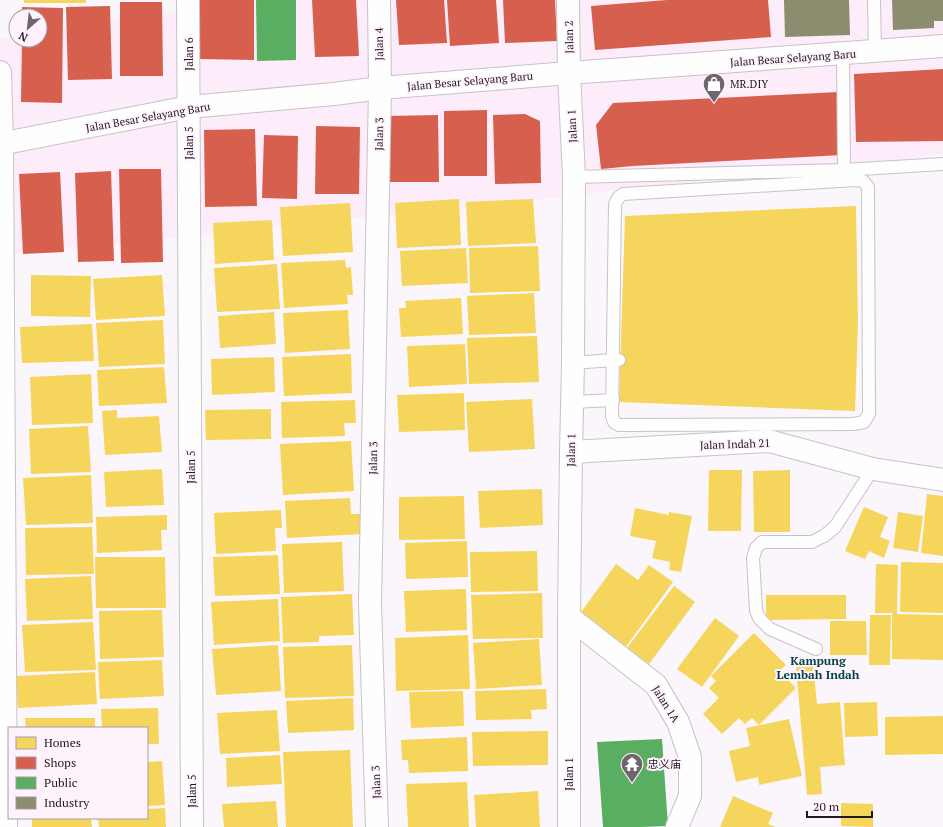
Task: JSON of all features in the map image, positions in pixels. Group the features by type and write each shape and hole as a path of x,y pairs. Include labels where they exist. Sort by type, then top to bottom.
{"street":[{"name":"Jalan 6","path":"188,0 189,107"},
{"name":"Jalan 4","path":"379,0 380,88"},
{"name":"Jalan 2","path":"568,0 569,73"},
{"name":"Jalan Besar Selayang Baru","path":"1,143 189,107 334,94 380,88 943,46"},
{"path":"0,72 6,827"},
{"name":"Jalan 1","path":"569,73 574,177 569,617 569,827"},
{"name":"Jalan 3","path":"377,827 370,603 380,88"},
{"name":"Jalan 5","path":"189,107 192,827"},
{"name":"Jalan Indah 21","path":"571,452 769,441 873,469 943,480"},
{"name":"Jalan 1A","path":"569,617 656,685 678,722 690,757 690,796 677,827"}],"lane":[{"path":"874,0 875,52"},
{"path":"843,54 844,170"},
{"path":"574,177 844,170 943,164"},
{"path":"856,180 863,181 868,187 869,414 864,422 853,424 619,425 614,422 612,416 616,360 618,257 615,204 618,198 623,194 856,180"},
{"path":"573,363 616,360"},
{"path":"572,402 613,400"},
{"path":"816,649 770,629 758,618 756,610 753,558 756,548 762,542 812,542 824,536 835,527 873,469"}],"shaded area":[{"path":"242,0 943,0 943,154 541,199 0,256 0,39 8,38 8,48 48,48 48,32"}],"building: Homes":[{"path":"24,0 86,0 86,3 24,3"},
{"path":"459,199 461,245 397,248 395,203"},
{"path":"533,199 536,243 468,246 466,202"},
{"path":"350,203 353,252 283,256 280,207"},
{"path":"856,206 858,321 855,411 619,402 625,216"},
{"path":"272,220 274,260 215,264 213,223"},
{"path":"538,246 540,291 470,293 469,248"},
{"path":"466,248 468,283 402,286 400,251"},
{"path":"345,260 346,268 351,267 353,295 347,295 348,304 284,308 281,263"},
{"path":"277,264 280,309 217,312 214,268"},
{"path":"31,275 91,276 90,317 31,316"},
{"path":"162,275 165,316 96,320 93,279"},
{"path":"534,293 536,333 469,335 467,296"},
{"path":"461,298 463,334 401,337 399,308 406,308 405,301"},
{"path":"348,310 350,349 285,353 283,313"},
{"path":"274,312 276,344 220,348 218,316"},
{"path":"163,320 165,364 99,367 96,323"},
{"path":"92,324 94,361 22,363 20,327"},
{"path":"537,336 539,382 469,384 467,338"},
{"path":"465,344 467,384 409,387 407,346"},
{"path":"351,354 352,393 284,396 282,357"},
{"path":"274,357 275,392 212,395 211,359"},
{"path":"164,367 167,403 99,406 97,370"},
{"path":"91,374 93,423 32,425 30,377"},
{"path":"464,393 465,430 399,432 397,395"},
{"path":"532,399 535,449 469,452 466,402"},
{"path":"355,400 356,423 344,423 345,436 282,438 281,402"},
{"path":"271,409 271,439 206,440 205,410"},
{"path":"117,410 117,418 159,416 162,452 105,455 102,411"},
{"path":"88,426 91,472 31,474 29,429"},
{"path":"351,441 354,491 283,495 280,444"},
{"path":"162,469 164,505 106,507 104,472"},
{"path":"709,470 742,470 741,531 708,531"},
{"path":"790,470 790,532 754,532 753,471"},
{"path":"91,475 93,523 26,525 23,478"},
{"path":"542,489 543,525 480,528 478,491"},
{"path":"927,494 943,496 943,556 921,553"},
{"path":"464,496 465,539 399,540 399,497"},
{"path":"350,498 351,514 362,514 363,534 287,538 285,501"},
{"path":"864,507 888,517 880,537 890,541 884,558 869,551 865,559 845,551"},
{"path":"635,508 669,515 669,512 692,516 681,572 669,570 670,562 652,558 656,541 630,536"},
{"path":"281,510 282,528 275,528 276,551 216,554 214,513"},
{"path":"898,512 923,516 918,552 893,548"},
{"path":"167,515 167,530 161,530 162,550 97,553 96,517"},
{"path":"92,527 94,574 26,575 25,528"},
{"path":"467,541 468,577 406,579 405,543"},
{"path":"342,542 344,591 284,593 282,544"},
{"path":"537,551 538,591 471,592 470,552"},
{"path":"278,555 280,594 215,596 213,557"},
{"path":"95,557 165,557 166,608 96,608"},
{"path":"901,562 943,563 943,613 900,612"},
{"path":"616,564 638,580 649,565 673,582 625,648 579,615"},
{"path":"876,564 898,565 897,614 943,615 943,660 892,659 892,613 875,613"},
{"path":"91,576 93,619 27,621 25,579"},
{"path":"674,586 695,602 649,664 627,648"},
{"path":"466,589 467,630 406,632 404,591"},
{"path":"542,593 543,638 473,639 471,595"},
{"path":"352,594 354,635 319,636 319,642 283,643 281,597"},
{"path":"766,595 846,595 846,619 766,620"},
{"path":"278,599 280,641 214,645 211,602"},
{"path":"162,610 164,657 100,659 99,611"},
{"path":"870,615 891,615 890,665 869,665"},
{"path":"715,618 739,636 702,687 677,669"},
{"path":"830,621 866,621 867,655 830,655"},
{"path":"93,622 96,670 25,672 22,625"},
{"path":"754,633 786,665 779,671 796,688 759,725 752,718 745,724 739,718 722,734 703,714 719,698 709,688 716,681 711,676"},
{"path":"468,635 470,689 396,691 395,638"},
{"path":"539,639 542,685 476,689 473,643"},
{"path":"278,645 281,691 216,695 212,649"},
{"path":"352,645 354,696 285,698 283,647"},
{"path":"162,660 164,696 100,699 98,662"},
{"path":"813,665 817,704 840,702 845,765 820,767 822,794 807,795 796,666"},
{"path":"95,672 97,704 18,708 16,676"},
{"path":"546,689 547,709 531,710 532,719 476,720 475,691"},
{"path":"463,691 464,726 411,728 409,692"},
{"path":"353,698 354,730 288,733 286,701"},
{"path":"877,702 878,736 845,737 844,703"},
{"path":"158,708 159,744 148,744 148,727 102,727 101,709"},
{"path":"277,710 280,751 220,754 217,713"},
{"path":"943,716 943,754 885,755 885,717"},
{"path":"25,718 95,718 95,727 26,727"},
{"path":"789,719 802,776 759,785 758,777 736,782 729,751 750,746 746,728"},
{"path":"548,731 548,765 473,766 472,732"},
{"path":"467,737 468,771 409,773 408,760 402,760 401,740"},
{"path":"350,750 353,827 286,827 283,752"},
{"path":"280,755 282,784 227,787 226,758"},
{"path":"162,761 165,805 148,806 148,762"},
{"path":"467,782 469,827 408,827 406,784"},
{"path":"538,791 540,827 476,827 474,795"},
{"path":"733,796 773,813 768,824 775,827 720,827"},
{"path":"276,801 278,827 224,827 222,804"},
{"path":"841,803 873,804 873,827 841,826"},
{"path":"165,808 166,827 99,827 98,819 148,819 148,809"},
{"path":"32,819 91,819 92,827 32,827"}],"building: Shops":[{"path":"199,0 254,0 254,60 199,59"},
{"path":"312,0 356,0 359,56 315,57"},
{"path":"396,0 444,0 447,43 399,45"},
{"path":"447,0 496,0 499,43 450,46"},
{"path":"503,0 555,0 557,41 505,43"},
{"path":"667,0 768,0 771,37 595,50 591,6"},
{"path":"120,2 162,2 163,76 120,76"},
{"path":"110,6 112,79 68,80 66,7"},
{"path":"22,7 63,8 62,103 21,102 22,48 48,48 48,8"},
{"path":"943,69 943,141 856,142 854,74"},
{"path":"839,92 842,155 601,169 596,125 613,103"},
{"path":"487,110 487,176 444,176 444,111"},
{"path":"525,114 540,121 541,183 495,184 493,115"},
{"path":"438,115 439,182 388,182 387,116"},
{"path":"316,126 360,127 359,194 315,194"},
{"path":"255,129 257,206 205,207 204,130"},
{"path":"264,135 298,136 297,199 262,198"},
{"path":"119,169 161,169 163,262 121,263"},
{"path":"111,171 114,261 78,262 75,173"},
{"path":"60,172 64,252 23,254 19,174"}],"building: Public":[{"path":"256,0 296,0 296,60 257,61"},
{"name":"忠义庙","path":"662,739 668,826 603,827 597,742"}],"building: Industry":[{"path":"784,0 849,0 850,35 785,37"},
{"path":"892,0 943,0 943,21 934,21 934,28 893,30"}],"place":[{"name":"MR.DIY","path":"714,104"},
{"name":"忠义庙","path":"632,784"}],"district":[{"name":"Kampung Lembah Indah","path":"818,667"}]}
